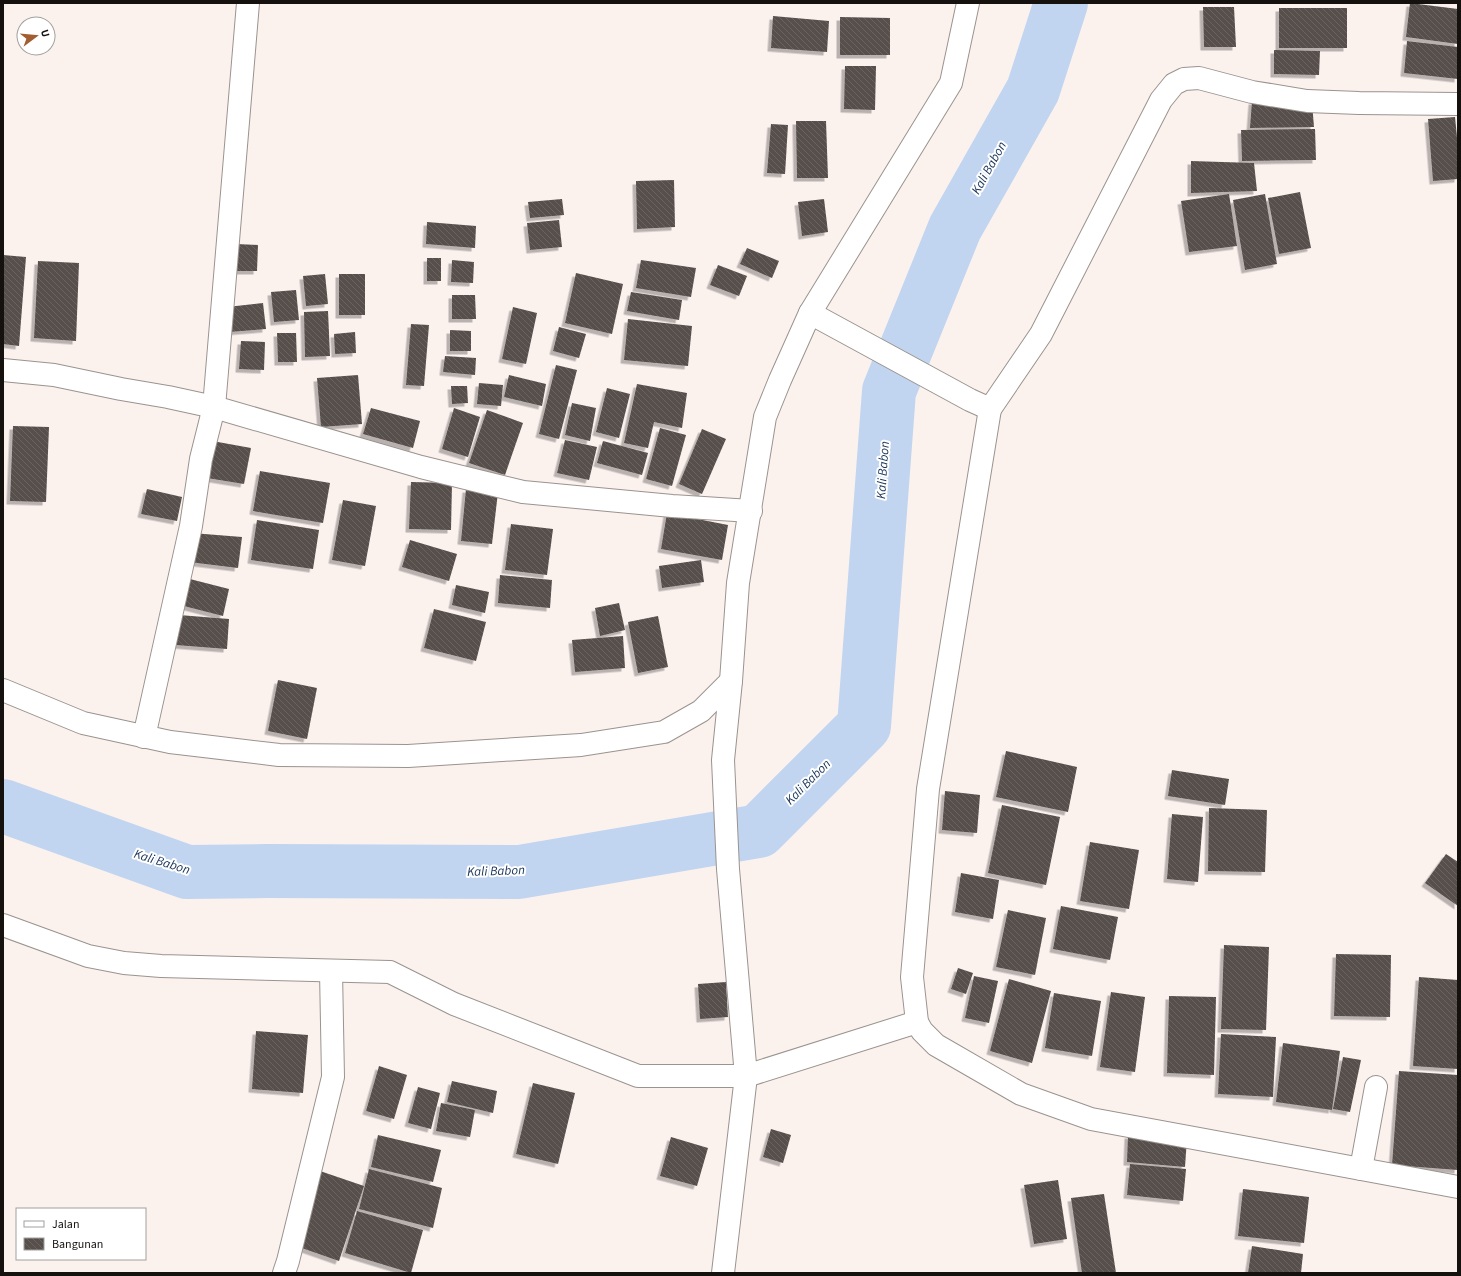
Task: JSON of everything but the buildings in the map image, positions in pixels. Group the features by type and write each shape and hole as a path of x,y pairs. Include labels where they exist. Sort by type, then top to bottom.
{"street":[{"path":"144,737 191,526 201,458 214,407 248,3"},
{"path":"723,1273 746,1076 728,869 723,760 731,681 738,583 751,511 765,417 810,313 951,83 968,3"},
{"path":"1458,104 1359,103 1307,100 1252,92 1199,78 1184,79 1174,84 1161,100 1041,334 990,409 928,789 912,977 916,1022 922,1031 936,1045 1021,1094 1091,1119 1458,1187"},
{"path":"810,313 835,328 970,400 990,409"},
{"path":"3,370 54,375 214,407 421,467 522,492 672,506 751,511"},
{"path":"3,690 83,723 170,742 279,755 408,756 581,745 664,732 701,711 731,681"},
{"path":"3,925 88,956 124,963 161,966 390,972 454,1004 638,1076 746,1076 916,1022"},
{"path":"284,1273 333,1077 331,971"},
{"path":"1361,1169 1376,1087"}],"waterway":[{"name":"Kali Babon","path":"3,806 187,872 519,872 759,831 864,726 889,391 955,228 1033,90 1061,3"}]}
